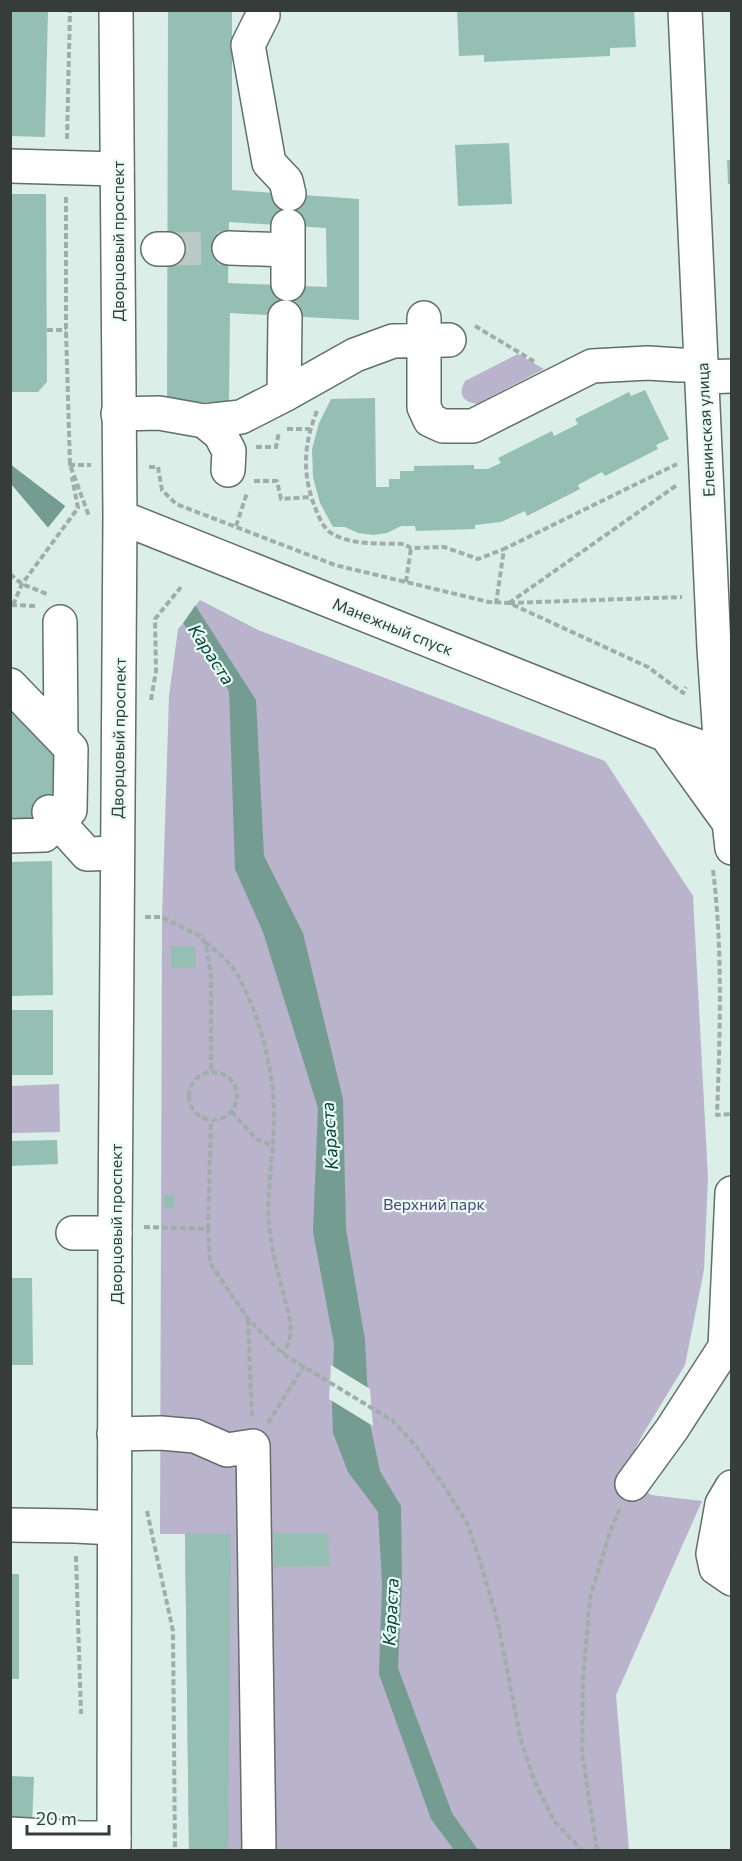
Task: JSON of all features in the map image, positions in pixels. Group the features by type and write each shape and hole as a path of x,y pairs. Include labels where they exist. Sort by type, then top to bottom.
{"main road":[{"name":"Дворцовый проспект","path":"114,1844 114,1434 129,1236 117,853 118,597 110,526 119,466 116,10"},
{"name":"Еленинская улица","path":"685,10 712,372 723,648 716,682 726,840"},
{"path":"262,12 248,45 269,163 286,181 289,194"},
{"path":"10,166 117,169"},
{"path":"229,248 288,238 288,284"},
{"path":"284,395 285,317"},
{"path":"424,318 424,407 430,420 444,426 473,426 592,366 648,363 679,365 712,372"},
{"path":"118,414 159,413 204,421 241,417 355,355 393,341 459,331"},
{"path":"204,421 220,434 243,480"},
{"name":"Манежный спуск","path":"110,526 666,735 721,753"},
{"path":"60,622 61,738"},
{"path":"10,686 71,749 70,810 54,818 44,836 10,836"},
{"path":"666,735 726,840"},
{"path":"54,818 87,854 117,853"},
{"path":"632,1484 728,1358 732,1193"},
{"path":"73,1233 129,1236"},
{"path":"114,1434 161,1433 195,1436 227,1450 253,1446 260,1851"},
{"path":"732,1487 722,1504 713,1554 716,1568 732,1580"},
{"path":"10,1525 114,1528"},
{"path":"10,1834 82,1838 114,1844"}],"path":[{"path":"13,605 22,584 78,508 70,465 66,330 66,169 70,10"},
{"path":"47,330 66,330"},
{"path":"459,331 564,380"},
{"path":"323,402 310,429 306,446 306,480 318,516 329,532 350,541 404,544 411,548 444,547 478,559 504,549 682,462"},
{"path":"251,447 276,447 280,429 310,429"},
{"path":"70,465 158,467 162,490 176,504 335,565 496,604 688,597"},
{"path":"70,465 110,526"},
{"path":"236,526 243,480 277,481 281,499 311,497"},
{"path":"508,603 683,481"},
{"path":"406,582 411,548"},
{"path":"496,604 504,549"},
{"path":"10,574 22,584"},
{"path":"150,707 156,671 157,618 181,587"},
{"path":"508,603 648,668 683,693 690,676 716,682"},
{"path":"726,840 718,909 717,1115 732,1114"},
{"path":"146,906 145,918 162,917 200,936 224,957 237,974 261,1033 272,1082 274,1118 268,1193 269,1226 289,1316 290,1337 283,1354"},
{"path":"205,942 211,972 211,1072"},
{"path":"211,1072 223,1073 232,1080 237,1090 237,1102 232,1112 222,1119 211,1121 201,1118 193,1111 189,1101 189,1091 193,1081 211,1072"},
{"path":"232,1112 256,1139 273,1146"},
{"path":"211,1121 208,1230 210,1263 248,1319 283,1354 393,1421 415,1445 467,1523 498,1623 521,1741 536,1785 554,1821 582,1851"},
{"path":"129,1236 144,1227 208,1230"},
{"path":"248,1319 253,1446"},
{"path":"253,1446 304,1366"},
{"path":"597,1851 582,1754 583,1680 590,1597 611,1529 632,1484"},
{"path":"145,1504 174,1631 175,1851"}],"green space":[{"path":"518,354 544,369 477,404 463,397 462,390 465,381"},
{"name":"Верхний парк","path":"200,600 258,630 605,761 693,896 708,1178 704,1270 685,1365 643,1434 621,1476 651,1495 702,1501 616,1695 629,1850 189,1850 185,1534 160,1534 162,917 169,696 178,629"},
{"path":"59,1084 60,1132 11,1133 11,1086"}],"water":[{"name":"Караста","path":"10,464 195,605 256,700 264,856 303,933 343,1099 346,1229 365,1340 369,1419 380,1471 401,1506 402,1581 398,1668 452,1813 478,1850 454,1850 431,1819 379,1674 382,1582 378,1512 348,1472 333,1433 334,1344 313,1232 318,1108 263,932 235,869 229,691 183,623 50,530 11,484"}],"pier":[{"path":"67,504 197,603 181,626 46,530"},
{"path":"331,1365 370,1389 373,1426 329,1399"}],"building":[{"path":"10,10 48,10 45,137 10,136"},
{"path":"168,10 232,10 232,190 359,199 359,320 230,313 229,402 167,402","holes":["229,222 326,228 327,287 228,283"]},
{"path":"457,10 634,10 636,47 610,48 610,56 484,62 484,55 459,56"},
{"path":"509,143 512,204 458,206 455,145"},
{"path":"727,160 732,160 732,184 728,184"},
{"path":"10,194 46,194 47,382 38,392 10,392"},
{"path":"645,390 669,439 656,445 658,449 605,476 602,472 578,485 580,489 527,516 525,511 501,522 475,525 475,529 416,531 415,526 401,526 387,533 373,535 358,533 345,527 333,527 320,503 313,477 312,449 319,423 331,399 375,398 376,487 389,487 389,479 400,479 400,471 414,471 414,466 474,465 474,469 488,469 501,463 498,458 552,431 554,436 578,424 575,419 629,392 631,396"},
{"path":"10,701 62,754 54,761 65,775 65,783 53,794 60,801 37,824 30,817 20,826 10,826"},
{"path":"52,861 53,995 10,996 10,862"},
{"path":"171,946 195,946 195,968 171,968"},
{"path":"10,1010 53,1010 53,1075 10,1075"},
{"path":"57,1140 58,1164 10,1166 10,1141"},
{"path":"164,1195 174,1195 174,1208 164,1208"},
{"path":"10,1278 32,1278 33,1365 10,1365"},
{"path":"185,1533 231,1534 228,1850 189,1850"},
{"path":"274,1533 328,1533 329,1566 274,1567"},
{"path":"10,1574 19,1574 19,1679 10,1679"},
{"path":"10,1776 34,1777 32,1823 10,1823"}],"tunnel":[{"path":"168,249 229,248"}]}
